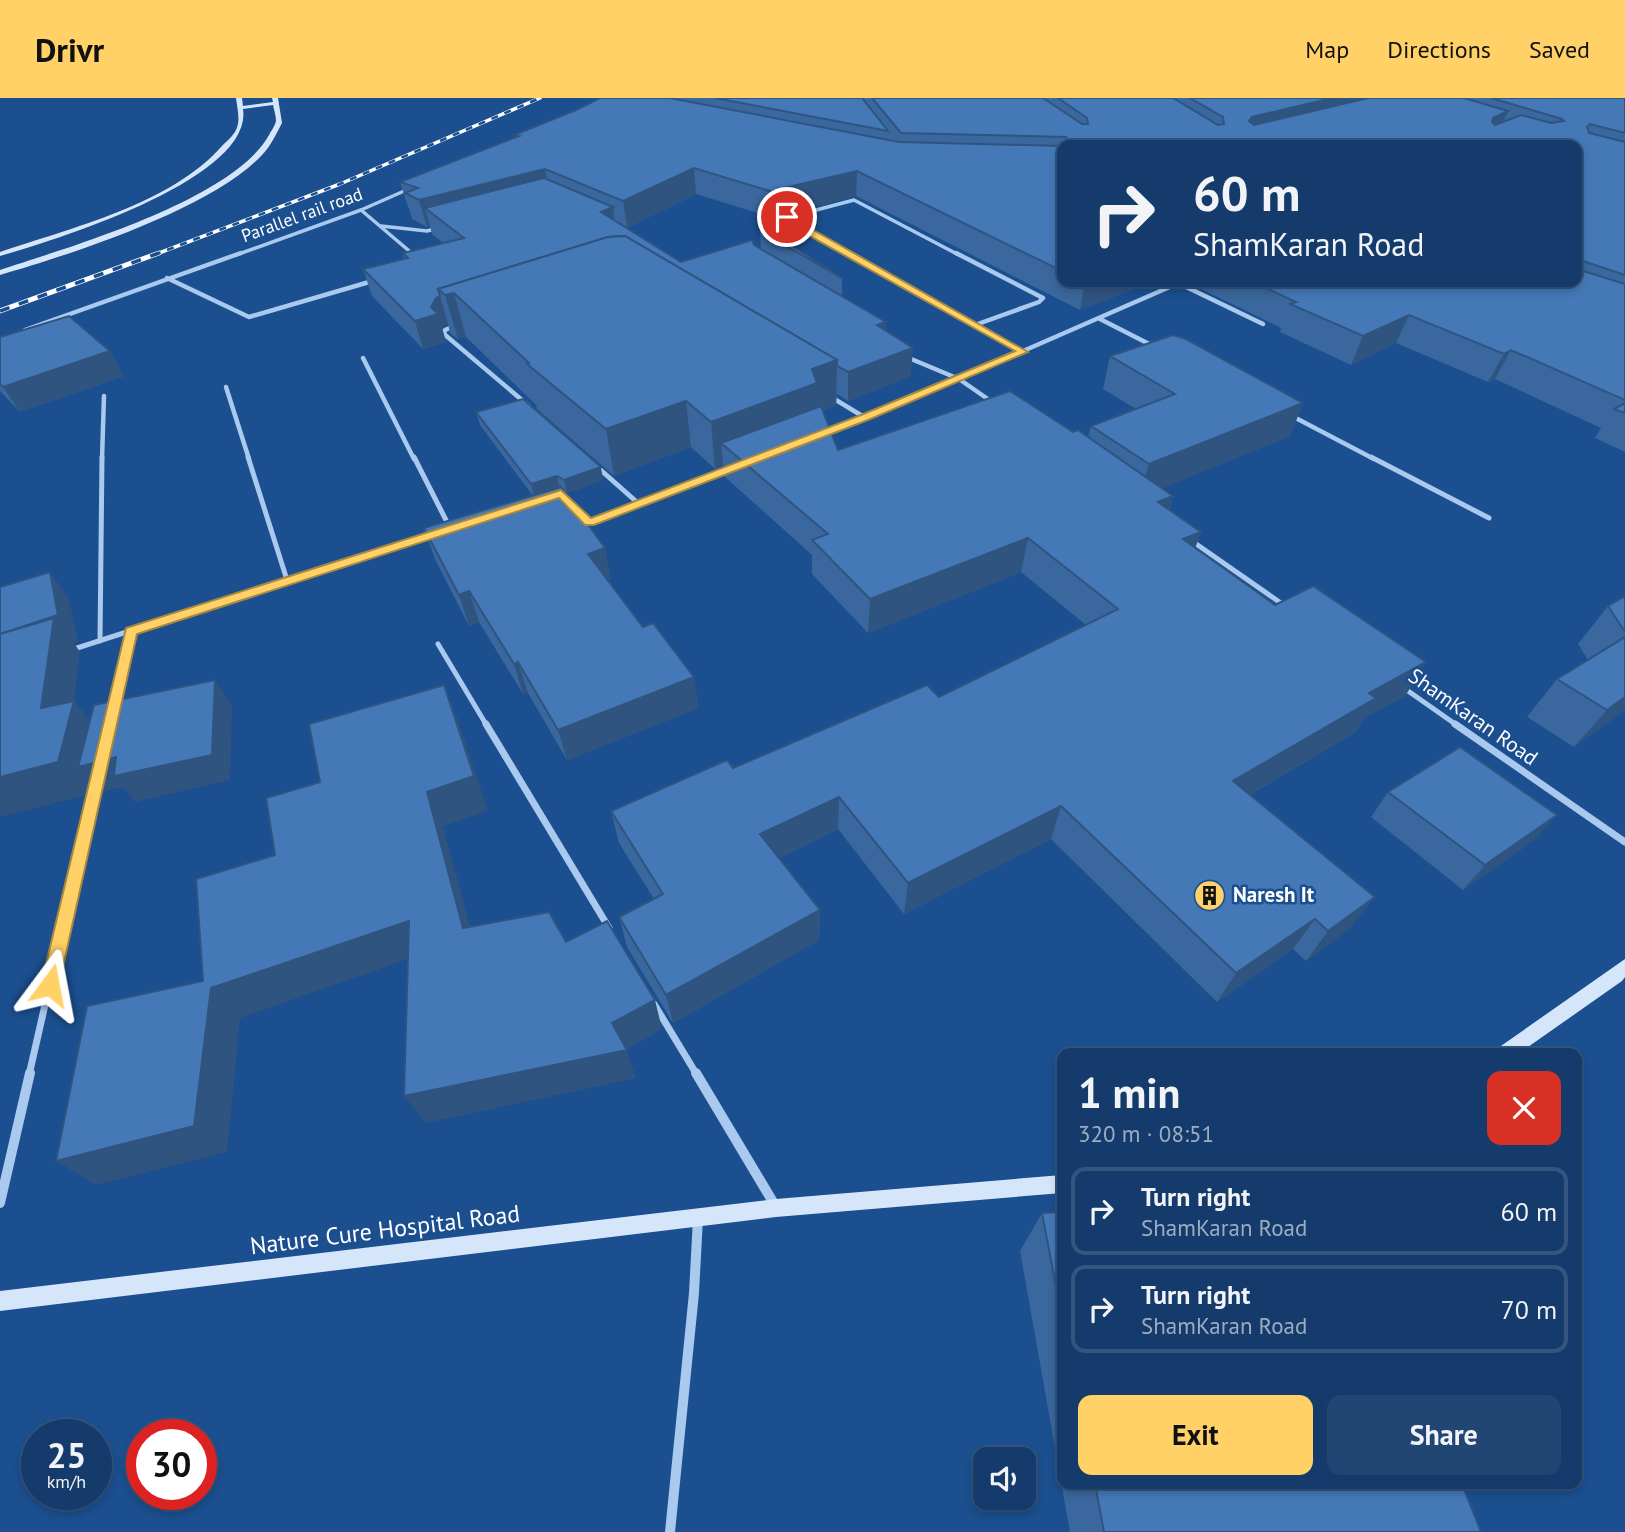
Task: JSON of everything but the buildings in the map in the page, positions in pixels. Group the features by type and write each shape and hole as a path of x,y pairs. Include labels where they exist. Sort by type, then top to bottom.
{"street":[{"path":"0,254 83,226 158,195 194,175 223,153 242,126 239,98"},
{"path":"0,273 120,230 190,201 230,178 261,153 279,123 275,101 240,108"},
{"name":"Parallel rail road","path":"13,334 360,211 411,188"},
{"path":"975,325 1039,302 1043,298 854,200 786,218 798,226 1023,352"},
{"path":"360,211 424,262"},
{"path":"380,226 427,231 443,227"},
{"path":"167,278 249,317 382,278"},
{"path":"814,437 1023,352 1169,287"},
{"path":"1190,287 1263,324"},
{"path":"1100,319 1163,351"},
{"path":"462,324 445,330 444,334 534,410"},
{"path":"902,355 959,379 1005,411"},
{"path":"363,358 450,528"},
{"path":"226,387 287,580"},
{"path":"825,394 864,417"},
{"path":"100,641 104,577 101,436 104,396"},
{"path":"1282,411 1489,518"},
{"path":"591,461 639,504"},
{"path":"571,503 589,523 739,466"},
{"path":"62,653 462,524"},
{"path":"1177,531 1292,610"},
{"path":"112,713 131,631"},
{"path":"438,644 611,932"},
{"name":"ShamKaran Road","path":"1395,682 1625,842"},
{"path":"0,1203 100,767"},
{"path":"1513,1048 1622,972"},
{"path":"647,992 776,1208"},
{"name":"Nature Cure Hospital Road","path":"0,1301 776,1208 1057,1184"},
{"path":"670,1532 694,1293 698,1217"}],"railway":[{"path":"154,255 340,184 540,98"},
{"path":"0,311 159,253"}],"place":[{"name":"Naresh It","path":"1210,895"}],"route":[{"path":"50,985 131,631 561,494 589,523 864,417 1023,352 786,220 787,217"}]}
